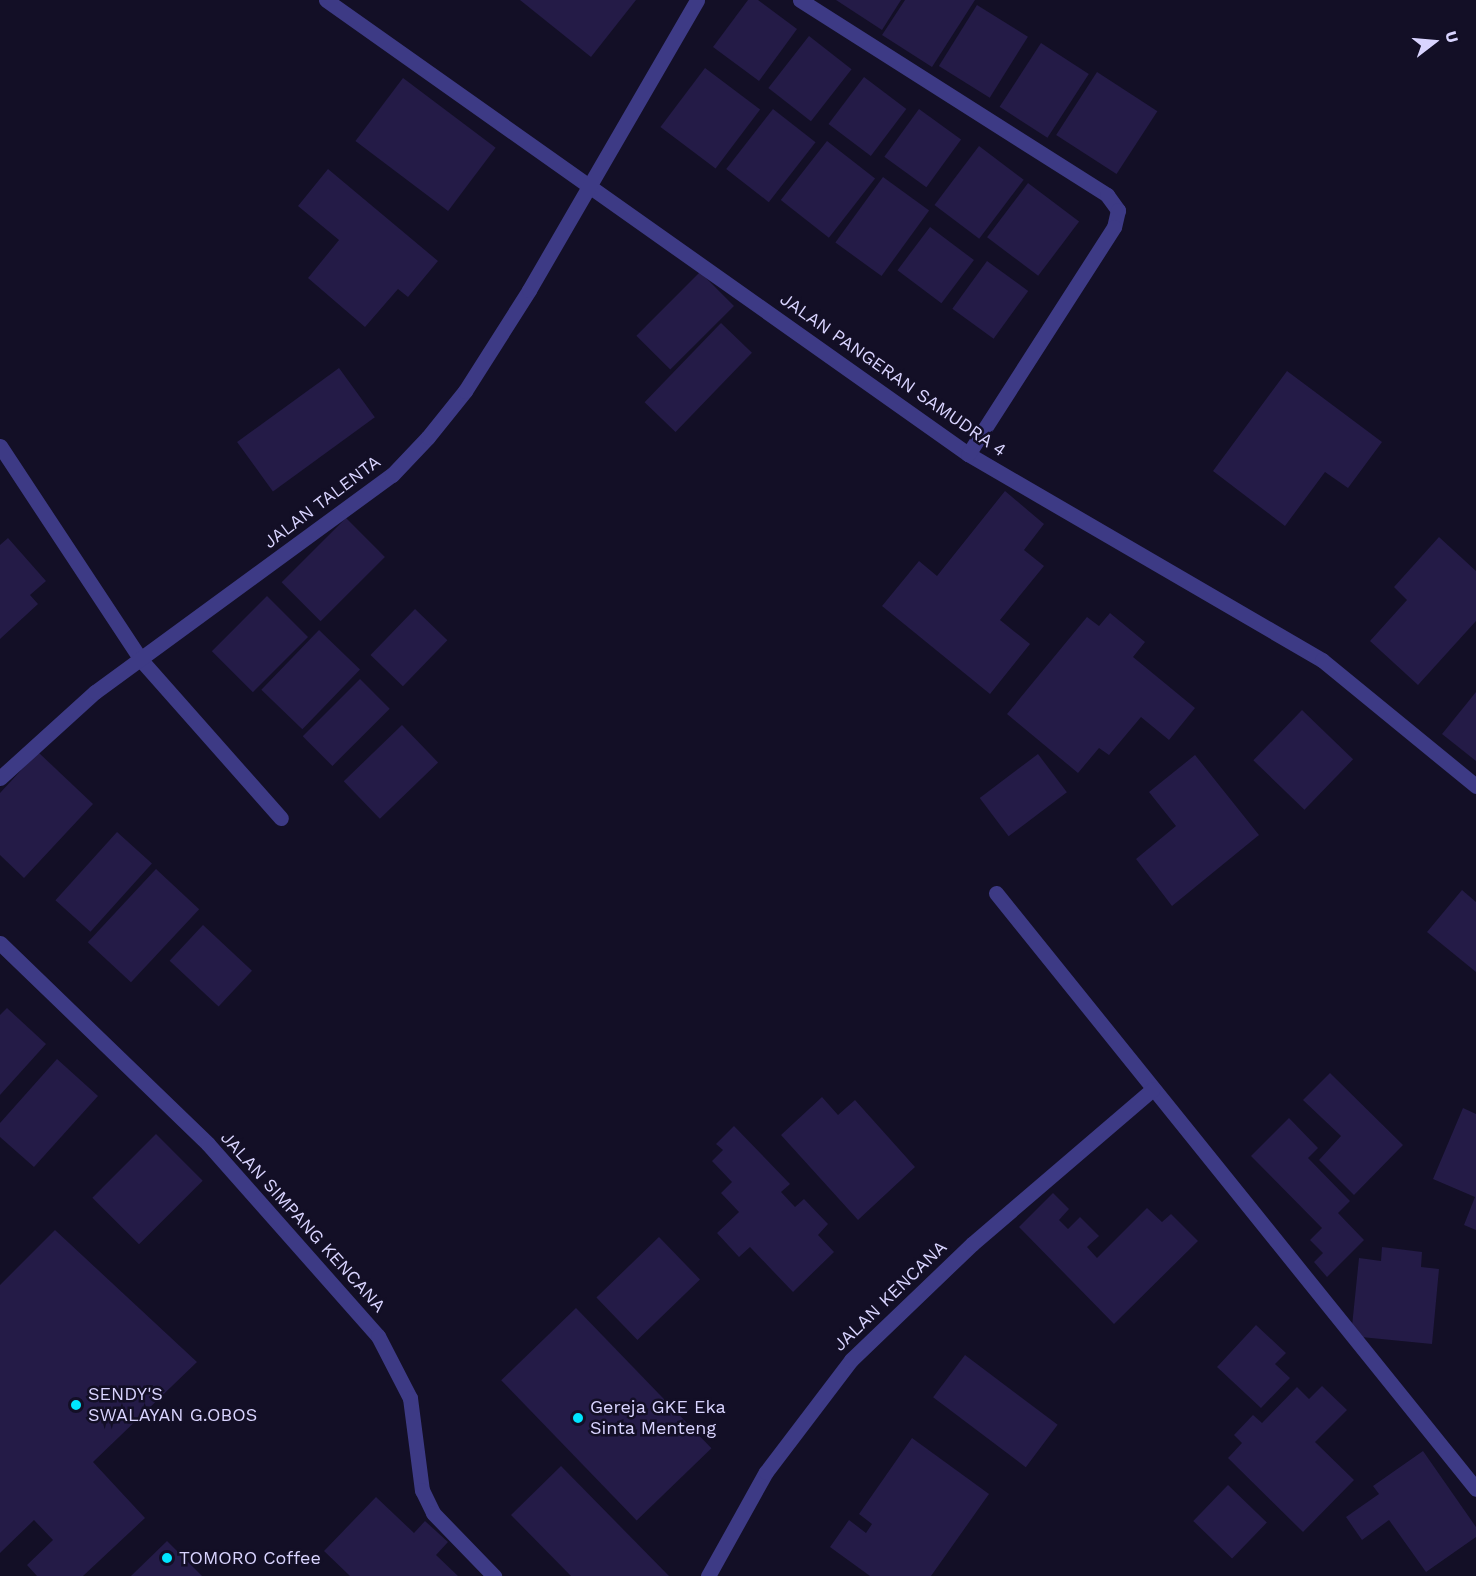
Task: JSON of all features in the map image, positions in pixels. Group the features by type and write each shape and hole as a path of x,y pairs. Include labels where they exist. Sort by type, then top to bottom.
{"street":[{"name":"JALAN PANGERAN SAMUDRA 4","path":"326,0 968,454 1322,660 1476,786"},
{"name":"JALAN TALENTA","path":"0,778 95,692 392,475 428,437 490,352 697,0"},
{"path":"800,0 1107,195 1118,210 1114,227 968,454"},
{"path":"0,446 141,660 282,818"},
{"path":"996,893 1476,1489"},
{"name":"JALAN SIMPANG KENCANA","path":"0,943 208,1144 378,1336 410,1398 422,1490 434,1513 494,1576"},
{"name":"JALAN KENCANA","path":"708,1576 765,1472 851,1360 972,1244 1153,1089"}],"building":[{"path":"520,0 636,0 591,57"},
{"path":"748,0 758,0 797,29 759,81 713,47"},
{"path":"836,0 901,0 882,30"},
{"path":"905,0 975,0 932,67 882,35"},
{"path":"977,5 1028,37 990,98 939,66"},
{"path":"809,36 852,69 811,121 768,88"},
{"path":"1041,43 1089,74 1047,138 1000,107"},
{"path":"705,68 760,110 716,169 660,127"},
{"path":"1097,72 1157,111 1117,174 1056,135"},
{"path":"864,77 906,109 871,156 828,124"},
{"path":"403,78 496,148 448,211 355,141"},
{"path":"773,109 816,142 769,202 726,169"},
{"path":"919,109 961,140 926,187 884,157"},
{"path":"827,141 875,179 829,238 781,200"},
{"path":"979,146 1024,180 979,239 934,205"},
{"path":"328,169 438,261 408,297 398,289 365,327 308,278 339,240 298,206"},
{"path":"883,177 929,211 882,276 835,243"},
{"path":"1028,183 1079,222 1038,276 987,237"},
{"path":"930,227 974,260 941,303 898,270"},
{"path":"987,261 1028,291 994,339 952,309"},
{"path":"700,272 734,306 670,370 636,336"},
{"path":"721,323 752,353 676,432 645,402"},
{"path":"339,368 375,417 273,491 237,442"},
{"path":"1287,371 1382,442 1348,488 1325,472 1285,526 1213,471"},
{"path":"1005,491 1044,524 1024,550 1044,566 1000,620 1030,644 990,694 882,606 919,561 937,576"},
{"path":"346,518 385,557 321,621 282,582"},
{"path":"1439,537 1476,571 1476,621 1418,685 1370,641 1407,600 1394,587"},
{"path":"8,538 46,581 30,595 38,604 0,639 0,545"},
{"path":"267,596 308,637 253,692 212,651"},
{"path":"415,609 447,640 403,686 371,655"},
{"path":"1110,613 1145,642 1133,657 1195,708 1169,740 1141,717 1109,755 1099,748 1078,773 1007,714 1087,617 1099,626"},
{"path":"319,630 360,670 302,729 261,690"},
{"path":"360,679 390,709 332,766 303,736"},
{"path":"1476,692 1476,761 1442,734"},
{"path":"1302,710 1353,759 1304,810 1253,760"},
{"path":"402,725 438,762 380,819 344,781"},
{"path":"38,752 93,804 24,878 0,855 0,793"},
{"path":"1038,754 1067,792 1009,836 980,798"},
{"path":"1195,755 1259,835 1172,906 1136,859 1176,826 1149,792"},
{"path":"117,832 152,863 90,932 55,900"},
{"path":"156,869 199,909 131,982 88,942"},
{"path":"1462,890 1476,902 1476,972 1427,932"},
{"path":"203,925 252,971 219,1007 170,961"},
{"path":"7,1008 46,1044 0,1095 0,1015"},
{"path":"57,1059 98,1096 34,1167 0,1137 0,1123"},
{"path":"1330,1073 1403,1145 1354,1195 1319,1160 1341,1136 1303,1100"},
{"path":"822,1097 838,1115 855,1100 915,1167 858,1220 781,1135"},
{"path":"1463,1108 1476,1114 1476,1230 1464,1225 1475,1197 1433,1179"},
{"path":"1289,1118 1318,1148 1308,1158 1350,1201 1338,1213 1364,1240 1327,1277 1314,1262 1323,1253 1310,1240 1322,1228 1251,1156"},
{"path":"734,1126 790,1184 781,1192 795,1207 804,1199 828,1224 818,1235 834,1252 793,1292 750,1247 739,1257 717,1233 739,1212 721,1193 732,1182 712,1161 723,1150 716,1144"},
{"path":"156,1134 203,1181 139,1244 92,1198"},
{"path":"1053,1193 1069,1209 1059,1220 1068,1229 1080,1217 1099,1236 1087,1247 1097,1258 1147,1208 1162,1222 1171,1214 1198,1241 1114,1324 1019,1227"},
{"name":"SENDY'S SWALAYAN G.OBOS","path":"55,1230 197,1362 93,1462 145,1518 83,1576 37,1576 27,1565 53,1540 34,1520 0,1553 0,1285"},
{"path":"659,1237 700,1279 637,1340 596,1297"},
{"path":"1382,1247 1422,1252 1421,1267 1439,1269 1432,1344 1351,1336 1359,1258 1381,1261"},
{"path":"576,1308 711,1448 637,1521 501,1380"},
{"path":"1256,1325 1286,1353 1275,1364 1290,1378 1261,1408 1217,1367"},
{"path":"965,1355 1058,1425 1026,1467 933,1397"},
{"path":"1322,1386 1347,1410 1315,1442 1354,1480 1303,1532 1228,1458 1242,1443 1234,1435 1253,1415 1262,1423 1297,1387 1309,1399"},
{"path":"912,1438 989,1494 931,1576 870,1576 830,1547 849,1520 866,1533 872,1524 859,1514"},
{"path":"1423,1451 1476,1527 1476,1537 1426,1572 1389,1520 1362,1540 1346,1517 1379,1494 1373,1486"},
{"path":"561,1466 669,1576 571,1576 511,1515"},
{"path":"1228,1485 1267,1523 1232,1558 1193,1521"},
{"path":"376,1497 414,1533 425,1521 448,1542 436,1555 458,1576 350,1576 324,1551"},
{"name":"TOMORO Coffee","path":"167,1541 202,1576 131,1576"}],"place":[{"name":"SENDY'S SWALAYAN G.OBOS","path":"76,1405"},
{"name":"Gereja GKE Eka Sinta Menteng","path":"578,1418"},
{"name":"TOMORO Coffee","path":"167,1558"}]}
